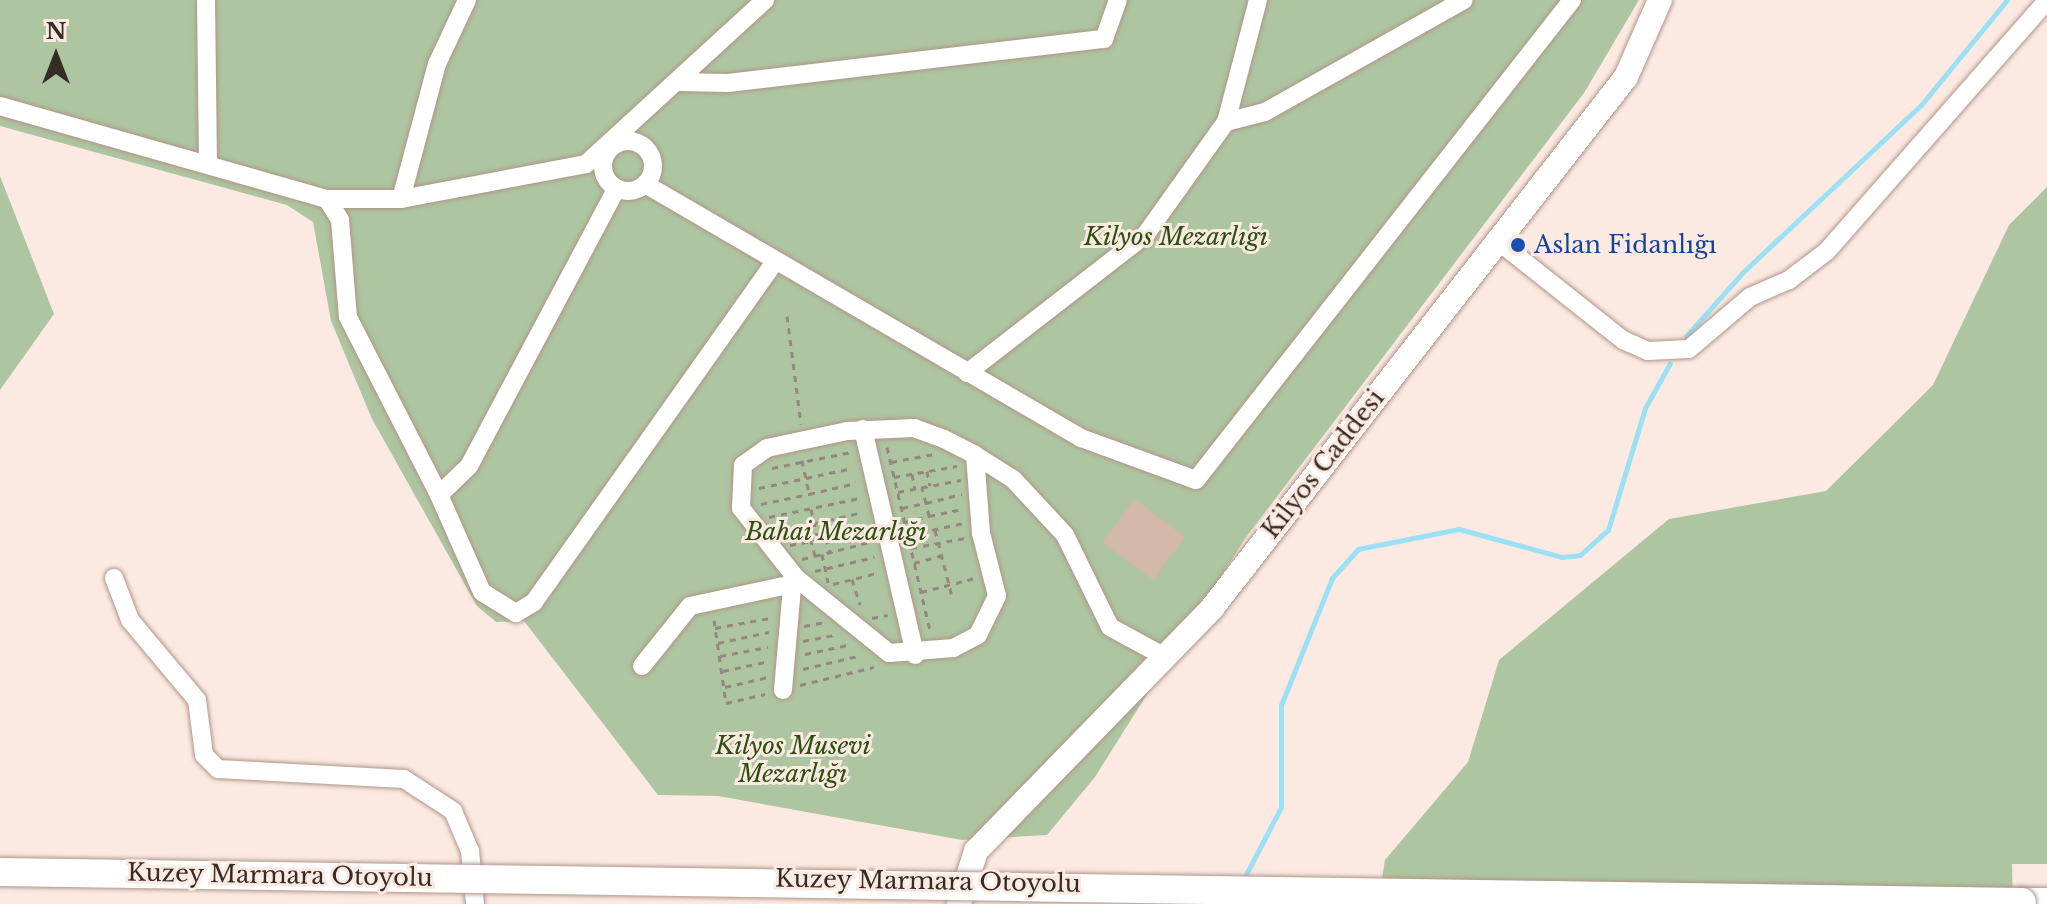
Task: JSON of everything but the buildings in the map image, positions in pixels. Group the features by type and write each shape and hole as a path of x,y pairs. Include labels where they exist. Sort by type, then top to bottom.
{"highway":[{"name":"Kuzey Marmara Otoyolu","path":"0,872 2034,902"}],"main road":[{"name":"Kilyos Caddesi","path":"959,904 976,851 1212,608 1626,77 1660,0"}],"street":[{"path":"401,199 437,64 467,0"},
{"path":"0,106 208,159 327,199 401,199 586,164 615,143 765,0"},
{"path":"679,82 728,83 1104,39 1118,0"},
{"path":"967,373 1146,234 1226,122 1258,0"},
{"path":"1226,122 1265,112 1464,0"},
{"path":"616,189 645,184 773,265 1081,438 1196,480 1572,0"},
{"path":"205,1 208,159"},
{"path":"1498,241 1623,340 1648,351 1689,349 1750,297 1789,280 1827,251 2047,1"},
{"path":"615,143 648,150 653,166 645,184"},
{"path":"615,143 602,165 616,189"},
{"path":"439,495 469,466 616,189"},
{"path":"327,199 340,220 348,317 439,495 482,592 516,613 534,602 773,265"},
{"path":"972,455 981,533 997,596 992,617 978,635 915,655 889,653 794,579 752,521 741,473 767,448 855,430 914,428 972,455 1013,479 1065,535 1110,627 1165,657"},
{"path":"855,430 915,655"},
{"path":"975,490 995,474 1013,479"},
{"path":"114,578 130,620 197,700 204,755 218,769 404,779 453,811 470,851 475,904"},
{"path":"783,690 794,579"},
{"path":"642,666 690,606 794,579"}],"path":[{"path":"787,316 802,462 809,494"},
{"path":"883,427 935,651"},
{"path":"752,521 809,494 856,484 851,452 855,430"},
{"path":"741,473 851,452"},
{"path":"891,462 972,455"},
{"path":"894,477 927,471 972,455"},
{"path":"752,521 806,478 853,468"},
{"path":"927,471 930,486"},
{"path":"912,474 915,489"},
{"path":"898,492 963,479 975,490"},
{"path":"922,488 929,516"},
{"path":"901,508 975,490"},
{"path":"911,548 969,537 965,508 975,490"},
{"path":"752,521 860,498"},
{"path":"905,522 965,508"},
{"path":"811,509 818,540"},
{"path":"752,521 814,524 863,512"},
{"path":"752,521 818,540 867,528"},
{"path":"908,536 966,522"},
{"path":"935,530 952,596"},
{"path":"826,538 830,552"},
{"path":"815,556 870,542"},
{"path":"822,554 829,585 877,573"},
{"path":"914,563 941,556"},
{"path":"794,579 874,557"},
{"path":"921,592 977,578"},
{"path":"852,579 864,620 888,615"},
{"path":"712,611 726,703 874,667"},
{"path":"715,628 789,614"}],"green space":[{"name":"Kilyos Mezarlığı","path":"0,0 1639,0 1584,93 1244,540 1095,777 1047,835 962,840 718,796 658,795 524,621 496,622 477,606 372,419 331,321 313,222 287,205 0,126"},
{"path":"0,176 54,314 0,390"},
{"path":"2047,187 2047,864 2012,864 2013,904 1378,904 1385,860 1468,762 1499,660 1669,519 1826,491 1933,385 2009,225"}],"waterway":[{"path":"1686,336 1743,272 1921,105 2007,0"},
{"path":"1242,882 1281,807 1281,705 1332,578 1358,549 1459,529 1562,557 1580,555 1608,530 1645,408 1670,363"}],"place":[{"name":"Aslan Fidanlığı","path":"1518,245"}],"park label":[{"name":"Bahai Mezarlığı","path":"836,532"},
{"name":"Kilyos Musevi Mezarlığı","path":"793,760"}]}
